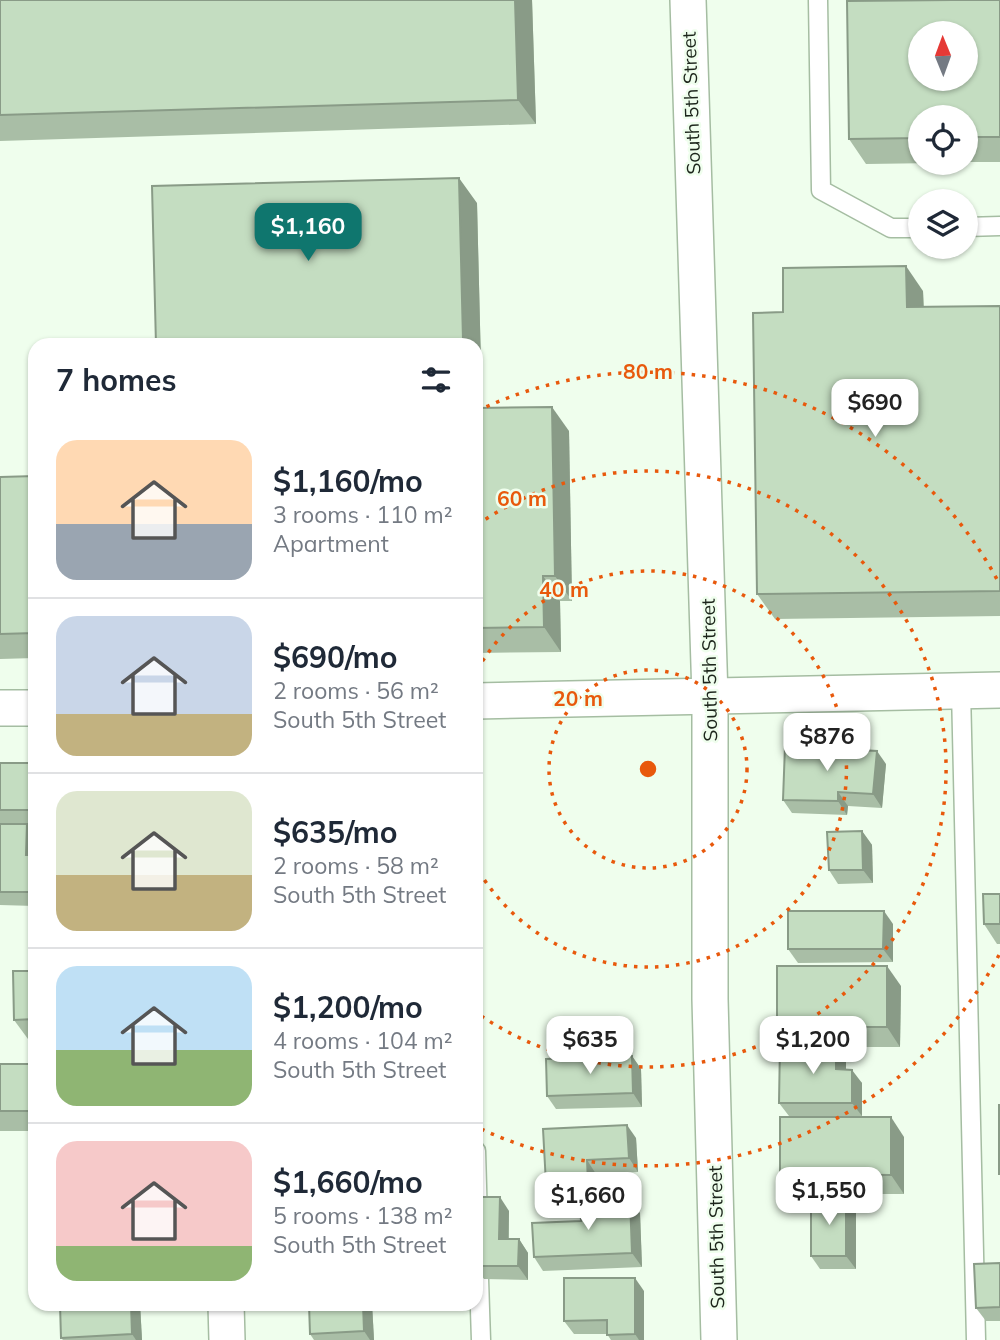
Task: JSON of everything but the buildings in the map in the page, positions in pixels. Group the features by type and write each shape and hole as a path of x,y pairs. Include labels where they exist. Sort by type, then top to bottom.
{"street":[{"name":"South 5th Street","path":"688,0 710,698 710,999 719,1340"},
{"path":"483,701 1000,690"},
{"path":"0,708 28,708"},
{"path":"226,1311 227,1340"}],"lane":[{"path":"818,0 821,190 891,228 908,228"},
{"path":"978,227 1000,226"},
{"path":"961,690 976,1340"},
{"path":"480,1311 481,1340"}]}
